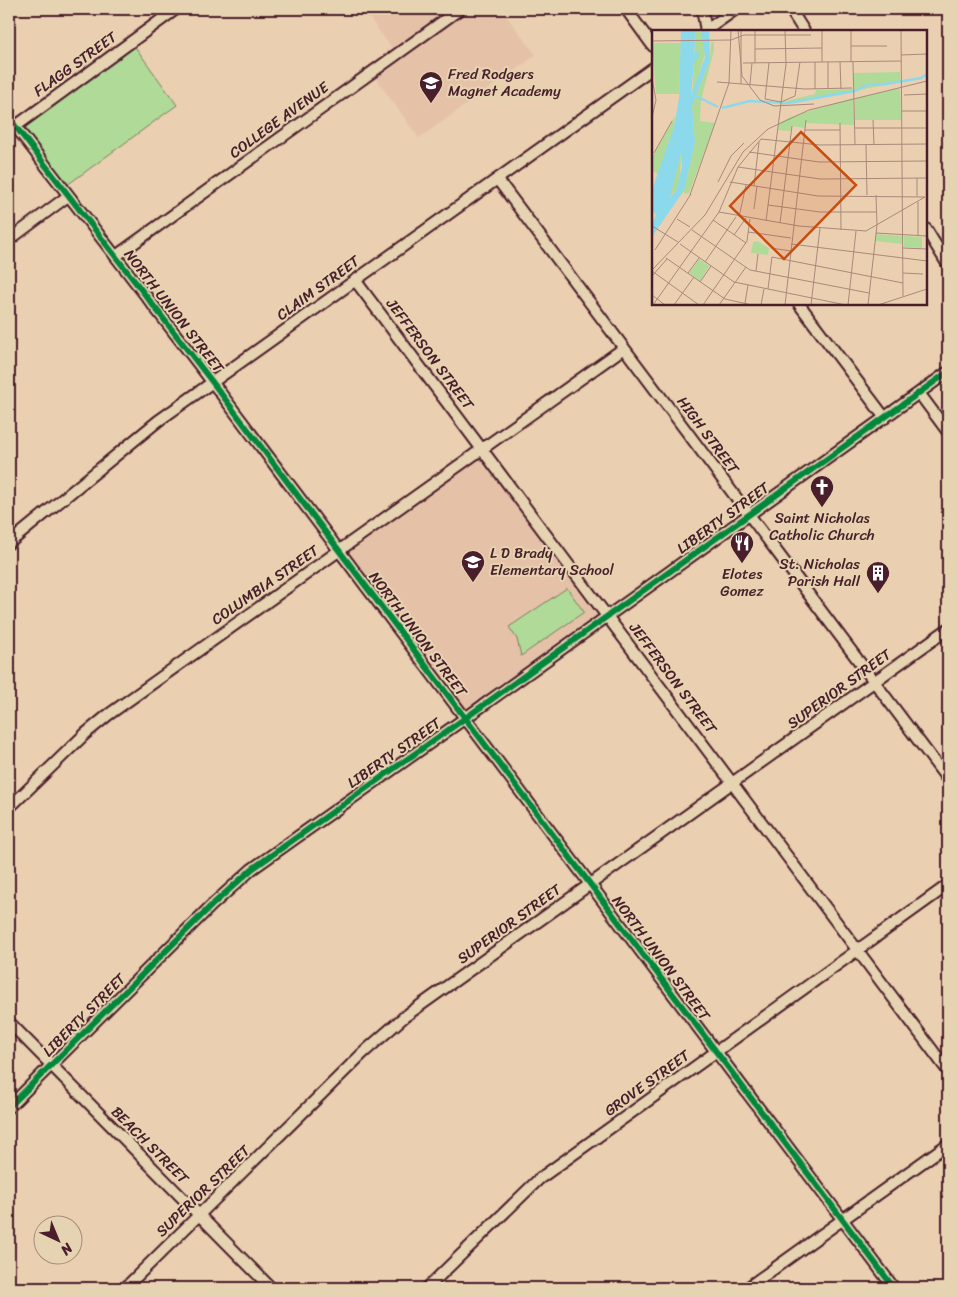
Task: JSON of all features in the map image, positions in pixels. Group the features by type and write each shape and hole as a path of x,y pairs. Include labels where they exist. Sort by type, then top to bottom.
{"street":[{"name":"FLAGG STREET","path":"12,122 176,9"},
{"name":"COLLEGE AVENUE","path":"116,256 460,9"},
{"path":"626,9 652,45"},
{"path":"702,9 705,30"},
{"path":"706,30 736,9"},
{"path":"790,9 803,30"},
{"name":"CLAIM STREET","path":"9,543 158,421 652,69"},
{"name":"NORTH UNION STREET","path":"12,122 213,382 894,1288"},
{"name":"HIGH STREET","path":"498,180 876,681 948,780"},
{"path":"9,240 68,196"},
{"path":"927,231 948,265"},
{"name":"JEFFERSON STREET","path":"355,280 948,1071"},
{"path":"800,305 885,418"},
{"name":"COLUMBIA STREET","path":"9,808 85,734 108,715 624,348"},
{"name":"LIBERTY STREET","path":"9,1107 212,905 252,868 466,718 948,372"},
{"path":"919,393 948,432"},
{"name":"SUPERIOR STREET","path":"124,1288 363,1053 391,1028 948,629"},
{"name":"GROVE STREET","path":"427,1288 539,1179 948,885"},
{"name":"BEACH STREET","path":"9,1022 271,1288"},
{"path":"747,1288 948,1144"}],"shaded area":[{"name":"Fred Rodgers Magnet Academy","path":"363,9 501,9 536,55 419,138 369,69 394,51"},
{"name":"L D Brady Elementary School","path":"479,450 602,615 465,712 343,551"}],"green space":[{"path":"133,44 177,105 63,188 19,127"},
{"path":"567,588 584,612 521,656 517,639 509,627"}],"cycle path":[{"path":"9,118 213,383 894,1288"},
{"path":"9,1107 212,905 252,869 948,372"}],"place":[{"name":"Fred Rodgers Magnet Academy","path":"431,104"},
{"name":"Saint Nicholas Catholic Church","path":"822,508"},
{"name":"Elotes Gomez","path":"742,564"},
{"name":"L D Brady Elementary School","path":"473,583"},
{"name":"St. Nicholas Parish Hall","path":"878,594"}]}
